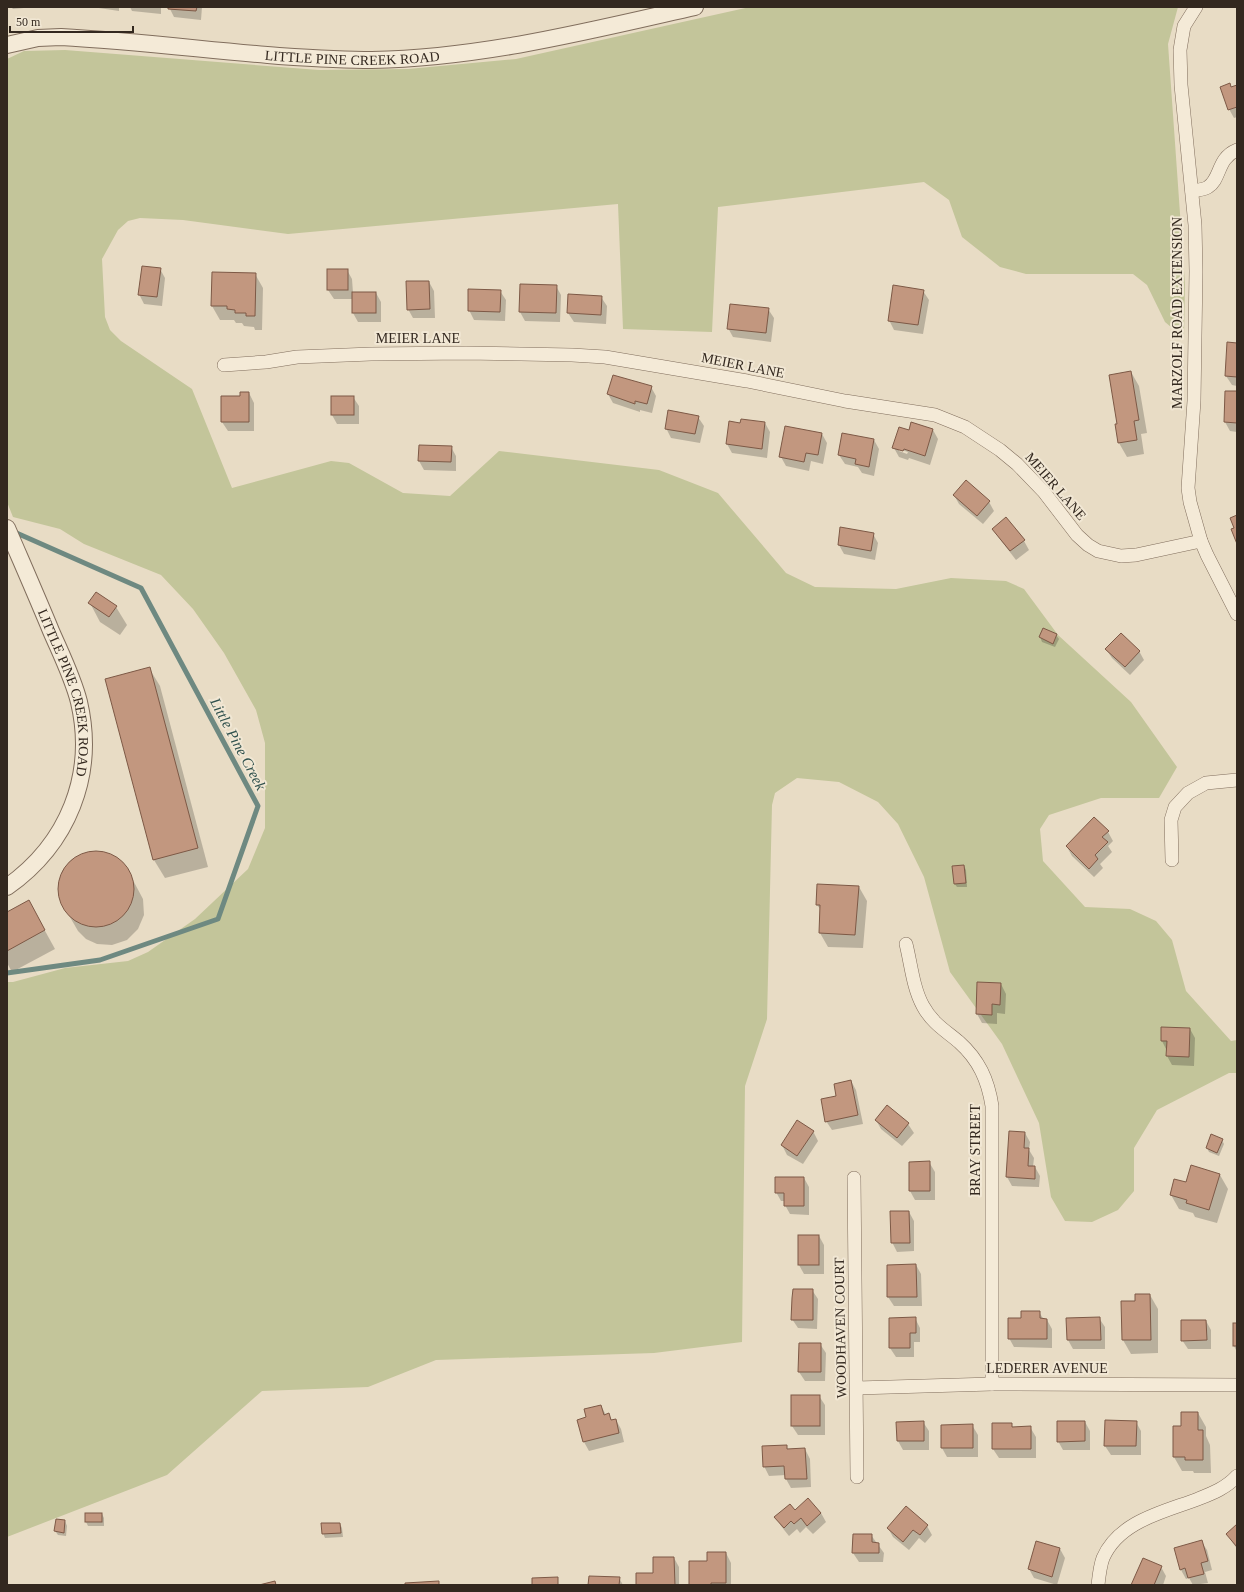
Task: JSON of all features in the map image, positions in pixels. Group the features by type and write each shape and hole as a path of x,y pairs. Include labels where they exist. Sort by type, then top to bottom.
{"street":[{"name":"LITTLE PINE CREEK ROAD","path":"7,45 38,38 61,37 318,58 371,60 418,58 459,54 518,45 695,7"},
{"name":"MARZOLF ROAD EXTENSION","path":"1196,7 1184,26 1180,50 1181,85 1195,225 1196,271 1194,401 1188,488 1190,502 1201,541 1237,614"},
{"path":"1192,191 1207,188 1211,185 1224,159 1237,150"},
{"name":"MEIER LANE","path":"224,365 266,362 297,357 371,354 466,353 572,355 605,358 747,381 845,401 935,415 965,427 1000,450 1017,464 1044,492 1078,535 1088,545 1098,551 1109,554 1136,556 1201,541"},
{"name":"LITTLE PINE CREEK ROAD","path":"7,887 28,871 46,851 60,831 71,811 77,793 84,758 82,718 74,687 63,657 10,535"},
{"path":"1172,860 1171,820 1175,807 1188,793 1206,783 1237,780"},
{"name":"BRAY STREET","path":"906,944 917,990 923,1006 942,1030 959,1042 973,1055 984,1075 992,1106 992,1384"},
{"name":"WOODHAVEN COURT","path":"854,1178 857,1477"},
{"name":"LEDERER AVENUE","path":"857,1388 992,1384 1237,1385"},
{"path":"1098,1585 1104,1557 1113,1541 1124,1530 1145,1519 1215,1492 1230,1484 1237,1476"}],"green space":[{"path":"750,7 1178,7 1168,44 1185,284 1184,338 1165,322 1147,285 1133,274 1026,274 1000,267 962,237 949,200 924,182 718,207 712,332 623,329 618,204 288,234 183,220 140,218 128,221 118,230 102,259 105,317 110,330 121,341 192,389 232,488 331,461 349,463 403,493 450,496 499,451 659,470 718,493 786,573 815,587 896,589 951,578 1006,581 1024,589 1058,635 1131,702 1177,767 1159,798 1101,798 1049,815 1040,829 1043,861 1085,907 1130,909 1156,921 1172,940 1186,991 1231,1041 1237,1040 1237,1073 1229,1073 1157,1110 1134,1148 1134,1191 1118,1210 1092,1222 1065,1221 1051,1197 1039,1123 1002,1044 950,972 924,877 898,824 878,802 839,782 797,778 775,793 772,805 767,1019 745,1086 742,1342 654,1353 436,1360 368,1387 262,1391 167,1475 7,1537 7,982 13,982 65,968 128,961 148,952 195,919 248,869 265,828 265,743 256,710 224,653 193,609 161,575 84,544 60,529 13,517 7,502 7,59 24,51 65,50 319,70 408,69 516,59"}],"building":[{"path":"168,7 197,7 196,11 168,9"},
{"path":"1230,83 1231,87 1237,85 1237,107 1228,110 1220,87"},
{"path":"142,266 161,268 157,297 138,295"},
{"path":"327,269 348,269 348,290 327,290"},
{"path":"212,272 256,273 255,316 246,316 246,313 235,313 235,310 227,309 227,306 211,306"},
{"path":"406,281 429,281 430,309 407,310"},
{"path":"520,284 557,285 556,313 519,312"},
{"path":"893,285 924,290 918,325 888,321"},
{"path":"468,289 501,290 500,312 468,311"},
{"path":"352,292 376,292 376,313 352,313"},
{"path":"568,294 602,296 601,315 567,313"},
{"path":"730,304 769,308 766,333 727,329"},
{"path":"1227,342 1237,343 1237,377 1225,376"},
{"path":"1131,371 1139,420 1134,421 1137,440 1118,443 1115,424 1117,424 1109,375"},
{"path":"613,375 652,386 647,404 635,401 635,404 607,394"},
{"path":"1225,391 1237,391 1237,423 1224,422"},
{"path":"240,392 249,392 249,422 221,422 221,396 240,396"},
{"path":"331,396 354,396 354,415 331,415"},
{"path":"668,410 699,416 695,434 665,429"},
{"path":"741,419 765,422 762,449 726,444 729,421 740,423"},
{"path":"911,422 933,429 925,456 904,449 903,451 892,448 899,427 909,430"},
{"path":"785,426 822,433 818,455 806,453 804,462 779,457"},
{"path":"842,433 874,439 869,467 855,464 856,459 838,455"},
{"path":"419,445 452,446 451,462 418,461"},
{"path":"966,480 990,501 977,516 953,495"},
{"path":"1237,515 1237,544 1231,529 1234,528 1230,518"},
{"path":"1006,517 1025,540 1010,551 992,529"},
{"path":"840,527 874,533 871,551 838,545"},
{"path":"96,592 117,606 109,617 88,603"},
{"path":"1043,628 1057,634 1053,644 1039,637"},
{"path":"1121,633 1140,651 1125,667 1105,649"},
{"path":"150,667 198,848 153,860 105,679"},
{"path":"1094,817 1109,831 1102,837 1108,842 1095,855 1098,859 1089,869 1066,846"},
{"path":"89,851 103,851 117,857 128,868 134,882 134,896 131,904 123,916 117,921 103,927 89,927 75,921 64,910 58,896 58,882 64,868 75,857"},
{"path":"964,865 966,883 954,884 952,866"},
{"path":"817,884 859,886 855,935 819,933 820,905 816,905"},
{"path":"29,900 45,930 7,951 7,912"},
{"path":"977,982 1001,983 1000,1005 992,1004 992,1015 976,1014"},
{"path":"1161,1027 1190,1028 1189,1057 1166,1056 1167,1041 1161,1041"},
{"path":"851,1080 858,1115 825,1122 821,1099 836,1096 834,1084"},
{"path":"887,1105 909,1123 897,1138 875,1120"},
{"path":"797,1120 814,1131 797,1156 781,1145"},
{"path":"1009,1131 1025,1132 1024,1148 1029,1148 1028,1166 1035,1166 1035,1179 1006,1177"},
{"path":"1211,1134 1223,1139 1217,1153 1206,1148"},
{"path":"930,1161 930,1191 909,1191 909,1162"},
{"path":"1191,1165 1220,1174 1209,1210 1186,1203 1187,1200 1170,1195 1174,1179 1186,1182"},
{"path":"775,1177 804,1177 804,1206 784,1206 784,1193 775,1193"},
{"path":"890,1211 909,1211 910,1243 891,1243"},
{"path":"798,1235 819,1235 819,1265 798,1265"},
{"path":"916,1264 917,1297 887,1297 887,1265"},
{"path":"793,1289 813,1289 813,1320 791,1320"},
{"path":"1135,1294 1150,1294 1151,1340 1122,1340 1121,1301 1135,1301"},
{"path":"1021,1311 1040,1311 1040,1318 1047,1319 1047,1339 1008,1339 1008,1318 1021,1318"},
{"path":"916,1317 916,1333 910,1333 910,1348 889,1348 889,1318"},
{"path":"1100,1317 1101,1340 1067,1340 1066,1318"},
{"path":"1181,1320 1206,1320 1207,1340 1181,1341"},
{"path":"1233,1323 1237,1323 1237,1346 1233,1346"},
{"path":"799,1343 821,1343 821,1372 798,1372"},
{"path":"791,1395 820,1395 820,1426 791,1426"},
{"path":"601,1405 604,1415 609,1413 611,1420 616,1419 619,1433 583,1442 577,1420 586,1417 584,1409"},
{"path":"1181,1412 1198,1412 1198,1430 1203,1430 1203,1460 1185,1460 1185,1457 1173,1457 1173,1426 1181,1426"},
{"path":"1105,1420 1137,1421 1136,1446 1104,1446"},
{"path":"924,1421 924,1441 897,1441 896,1422"},
{"path":"1057,1421 1085,1421 1085,1441 1057,1442"},
{"path":"992,1423 1012,1423 1012,1427 1031,1426 1031,1449 992,1449"},
{"path":"973,1424 973,1448 941,1448 941,1425"},
{"path":"787,1445 787,1449 805,1448 807,1479 785,1479 784,1466 763,1467 762,1446"},
{"path":"808,1498 821,1513 807,1526 801,1518 794,1524 791,1521 784,1528 774,1517 790,1504 795,1510"},
{"path":"906,1506 928,1525 920,1535 913,1530 903,1542 887,1528"},
{"path":"85,1513 102,1513 102,1522 85,1522"},
{"path":"56,1519 65,1520 64,1533 54,1531"},
{"path":"321,1523 340,1523 341,1533 322,1534"},
{"path":"1237,1524 1237,1547 1226,1534"},
{"path":"853,1534 872,1534 872,1542 879,1543 879,1553 852,1553"},
{"path":"1202,1540 1208,1561 1201,1563 1204,1574 1188,1578 1185,1568 1180,1570 1174,1548"},
{"path":"1036,1541 1060,1548 1052,1577 1028,1569"},
{"path":"707,1552 726,1552 726,1583 689,1585 689,1561 707,1561"},
{"path":"653,1557 674,1557 675,1585 636,1585 636,1573 653,1573"},
{"path":"1143,1558 1162,1566 1154,1585 1131,1585"},
{"path":"589,1576 620,1577 619,1585 588,1585"},
{"path":"558,1577 558,1585 532,1585 532,1578"},
{"path":"275,1581 276,1585 259,1585"},
{"path":"439,1581 439,1585 405,1585 405,1583"}],"waterway":[{"name":"Little Pine Creek","path":"7,973 100,960 218,919 258,806 141,588 12,531"}]}
